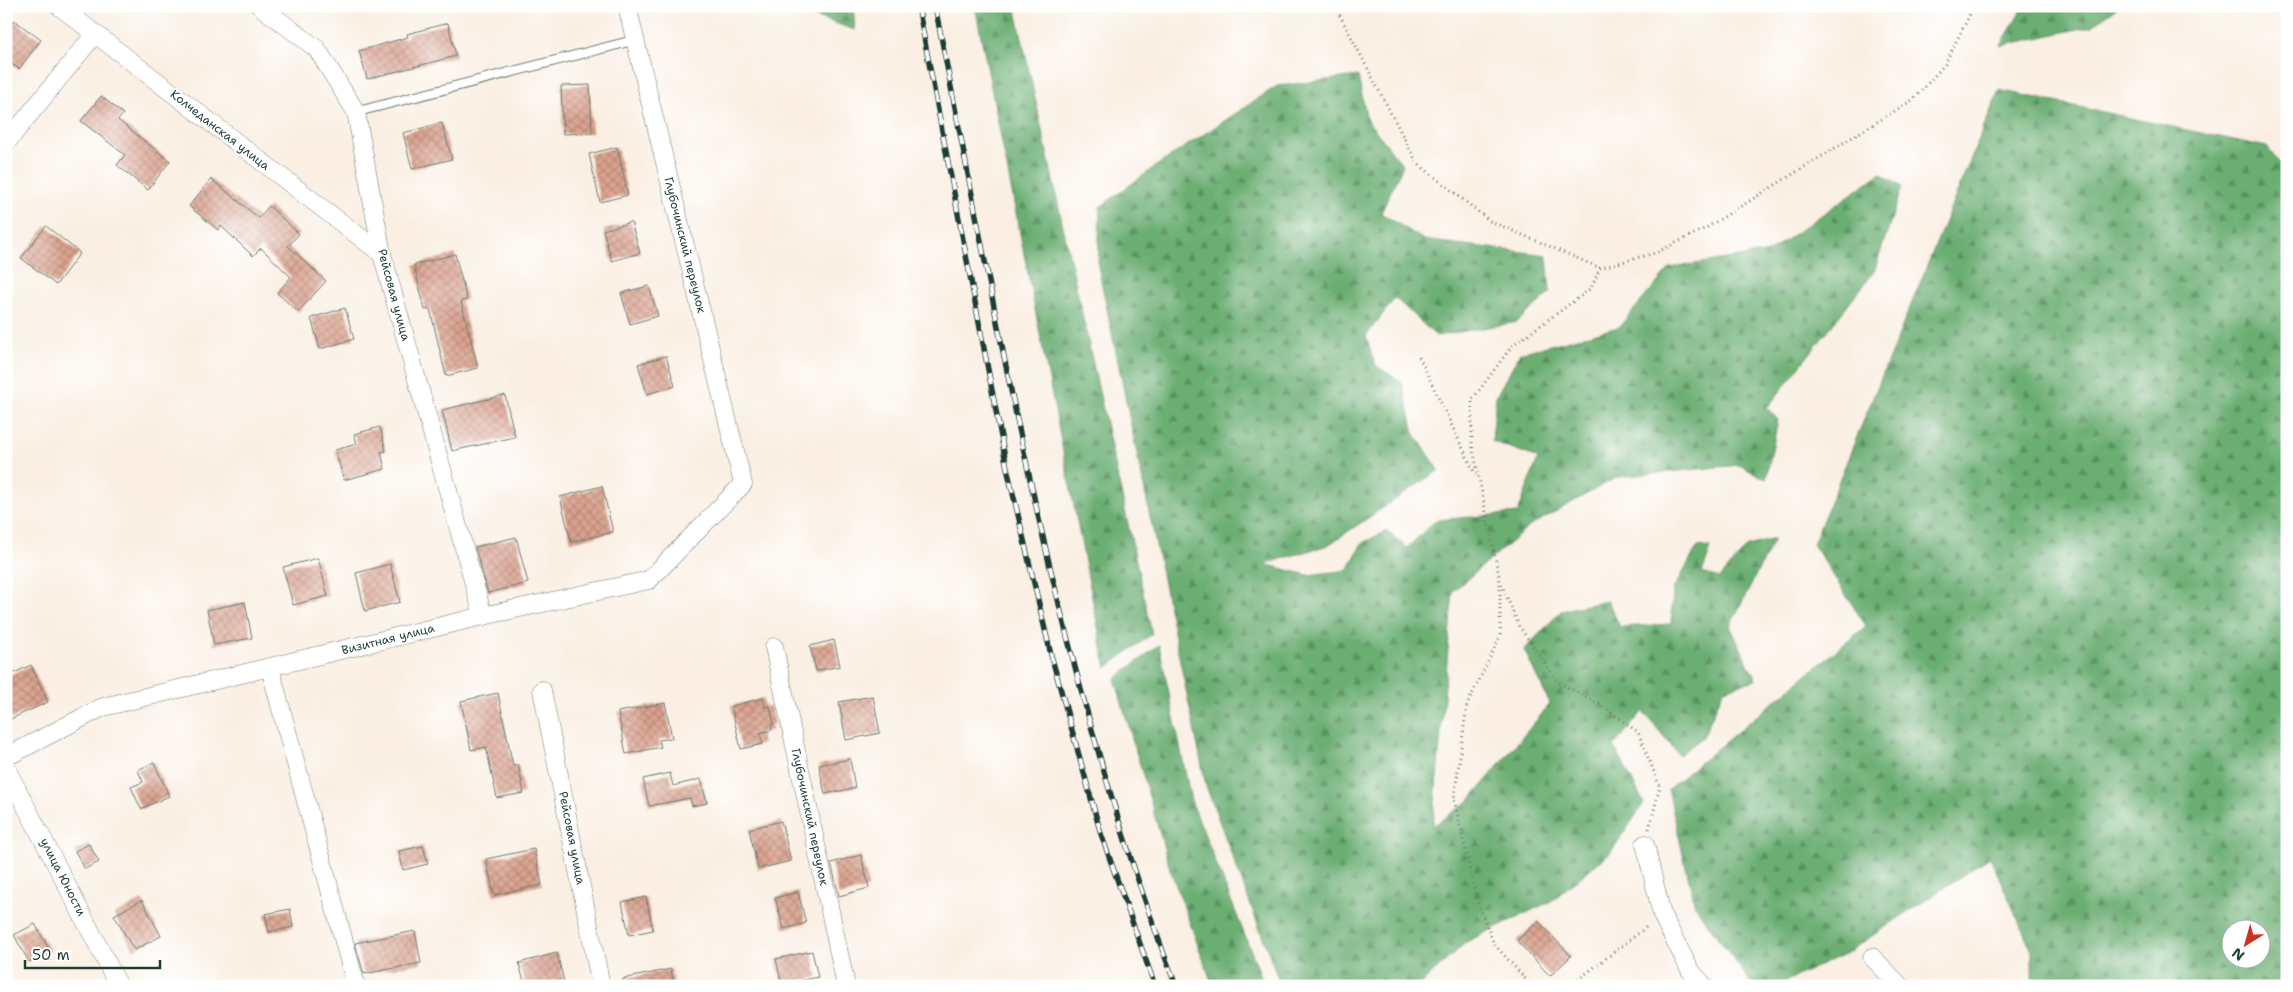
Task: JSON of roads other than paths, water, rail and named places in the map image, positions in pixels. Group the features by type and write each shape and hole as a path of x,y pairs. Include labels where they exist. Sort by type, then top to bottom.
{"street":[{"name":"Колчеданская улица","path":"58,6 382,254"},
{"name":"Рейсовая улица","path":"260,6 317,49 356,112 382,254 483,616"},
{"name":"Глубочинский переулок","path":"627,6 743,484"},
{"path":"6,143 95,34"},
{"name":"Визитная улица","path":"6,757 103,708 483,616 649,580 743,484"},
{"name":"Глубочинский переулок","path":"774,647 846,986"},
{"path":"270,668 356,986"},
{"name":"Рейсовая улица","path":"542,690 601,986"},
{"name":"улица Юности","path":"6,768 119,986"},
{"path":"1645,844 1662,915 1690,970 1704,986"},
{"path":"1872,957 1900,986"}],"lane":[{"path":"356,112 635,40"}],"railway":[{"path":"918,6 1007,468 1051,655 1101,834 1155,986"},
{"path":"935,6 1008,378 1064,624 1097,746 1134,867 1176,986"}]}
